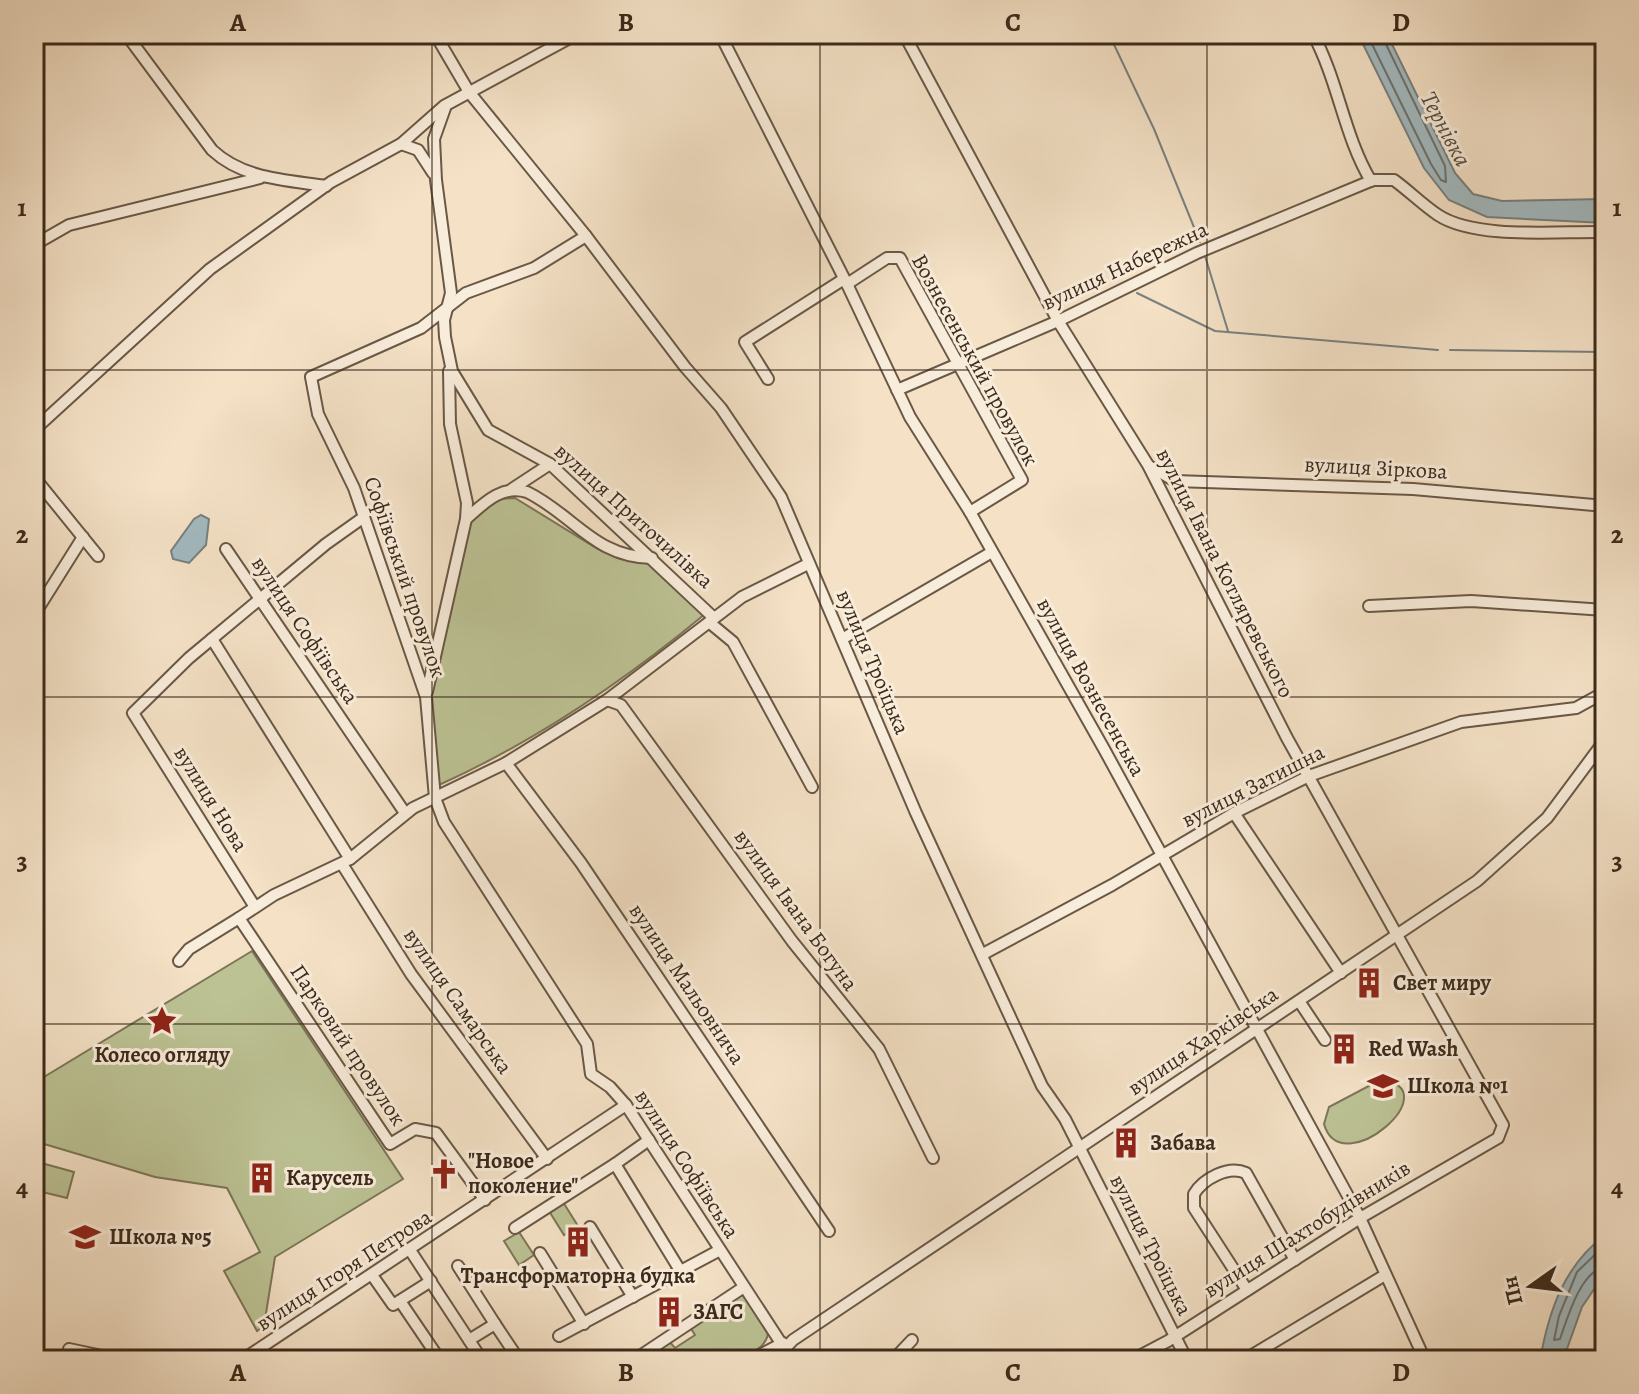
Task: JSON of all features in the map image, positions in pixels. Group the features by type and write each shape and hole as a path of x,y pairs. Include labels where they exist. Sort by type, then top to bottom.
{"street":[{"path":"126,34 212,150 227,164 263,177 326,186"},
{"name":"вулиця Троїцька","path":"435,34 469,92 586,236 747,445 787,510 916,813 1042,1086 1060,1109 1187,1360"},
{"path":"34,430 210,269 326,186 401,144 448,104 577,34"},
{"name":"вулиця Вознесенська","path":"720,34 923,440 970,512 1360,1218 1425,1360"},
{"name":"вулиця Івана Котляревського","path":"904,34 1058,321 1148,465 1309,776 1503,1125 1503,1134"},
{"path":"1313,34 1332,70 1355,150 1371,181 1394,180 1438,215 1452,222 1501,231 1605,232"},
{"name":"вулиця Приточилівка","path":"448,104 434,133 436,180 450,283 444,324 449,364 488,430 550,464 652,558 733,642 812,787"},
{"path":"401,144 418,150 436,180"},
{"path":"222,185 227,164"},
{"path":"34,245 69,225 263,177"},
{"name":"вулиця Набережна","path":"897,390 1058,321 1197,253 1371,181"},
{"path":"448,305 466,293 534,268 586,236"},
{"name":"Вознесенський провулок","path":"768,379 745,342 887,258 900,258 955,364 1022,480 970,512"},
{"name":"Софіївський провулок","path":"435,798 426,697 354,488 320,420 311,377 421,328 448,305"},
{"path":"426,697 466,519 467,503 450,424 449,364"},
{"path":"466,519 488,500 512,489 550,464"},
{"name":"вулиця Зіркова","path":"1148,465 1175,481 1413,489 1605,506"},
{"path":"34,477 98,556"},
{"path":"1161,493 1175,481"},
{"path":"512,489 542,500 606,548 629,558 652,558"},
{"path":"212,639 326,544 364,517"},
{"path":"34,615 83,537"},
{"name":"вулиця Софіївська","path":"226,549 405,813"},
{"path":"842,639 992,552"},
{"path":"179,961 189,949 255,907 346,861 405,813 506,763 607,700 742,597 808,564"},
{"path":"1369,606 1471,601 1605,610"},
{"name":"вулиця Нова","path":"212,639 133,713 255,907"},
{"name":"вулиця Самарська","path":"212,639 411,974 547,1159"},
{"name":"вулиця Затишна","path":"983,954 1234,813 1309,776 1461,722 1576,708 1605,692"},
{"name":"вулиця Івана Богуна","path":"607,700 621,705 792,941 879,1049 933,1158"},
{"name":"вулиця Харківська","path":"774,1360 793,1340 1477,881 1529,837 1561,802 1605,740"},
{"name":"вулиця Мальовнича","path":"506,763 581,863 829,1231"},
{"name":"вулиця Софіївська","path":"435,798 444,822 469,866 587,1044 591,1074 610,1087 626,1105 785,1351"},
{"path":"1234,813 1341,973"},
{"name":"Парковий провулок","path":"239,918 390,1144 415,1129 436,1133 485,1200"},
{"path":"1299,1001 1325,1040"},
{"name":"вулиця Ігоря Петрова","path":"242,1360 258,1356 372,1275 626,1105"},
{"name":"вулиця Шахтобудівників","path":"1132,1360 1360,1218 1503,1134"},
{"path":"515,1228 649,1140"},
{"path":"615,1164 681,1272"},
{"path":"1247,1290 1194,1208 1194,1194 1202,1184 1234,1170 1246,1173 1295,1260"},
{"path":"590,1227 633,1297"},
{"path":"410,1250 482,1360"},
{"path":"559,1336 720,1250"},
{"path":"540,1253 584,1324"},
{"path":"458,1266 519,1360"},
{"path":"372,1275 393,1305 431,1281"},
{"path":"1244,1360 1385,1275"},
{"path":"634,1360 744,1287"},
{"path":"400,1301 440,1360"},
{"path":"469,1340 495,1324"},
{"path":"893,1360 912,1340"},
{"path":"69,1349 107,1357 107,1360"},
{"name":"вулиця Харківська","path":"750,1360 785,1351"},
{"path":"308,1360 313,1357 315,1360"}],"green space":[{"path":"515,498 598,549 620,559 649,562 705,614 643,663 546,729 441,784 432,782 424,695 456,560 472,515 499,499"},
{"path":"252,951 403,1179 275,1257 264,1326 257,1331 224,1271 260,1252 227,1188 155,1177 34,1141 34,1083"},
{"path":"1380,1080 1399,1086 1404,1098 1398,1113 1385,1127 1368,1138 1350,1143 1334,1140 1324,1124 1329,1107"},
{"path":"34,1161 74,1172 67,1198 34,1190"},
{"path":"563,1202 578,1226 564,1235 549,1211"},
{"path":"519,1232 534,1255 519,1265 504,1241"},
{"path":"739,1295 746,1296 768,1334 761,1346 749,1354 713,1361 640,1360 669,1341 675,1348 695,1335 690,1327 713,1312 716,1315 720,1312 719,1307"}],"water":[{"path":"1358,34 1387,34 1455,173 1473,194 1502,201 1605,199 1605,223 1487,217 1449,200 1424,168"},
{"path":"201,515 209,519 206,545 189,563 173,559 171,551 194,519"},
{"path":"1605,1235 1605,1273 1582,1307 1563,1360 1540,1360 1560,1290 1579,1261"}],"waterway":[{"path":"1109,34 1154,129 1200,242"},
{"path":"1205,256 1228,331"},
{"path":"1137,293 1215,331 1438,350"},
{"path":"1450,350 1605,352"}],"place":[{"name":"Свет миру","path":"1369,983"},
{"name":"Колесо огляду","path":"162,1021"},
{"name":"Red Wash","path":"1344,1049"},
{"name":"Школа №1","path":"1383,1086"},
{"name":"Забава","path":"1126,1143"},
{"name":"\"Новое поколение\"","path":"444,1174"},
{"name":"Карусель","path":"262,1178"},
{"name":"Школа №5","path":"85,1237"},
{"name":"Трансформаторна будка","path":"578,1242"},
{"name":"ЗАГС","path":"669,1312"}],"water label":[{"name":"Тернівка","path":"1446,129"}]}
